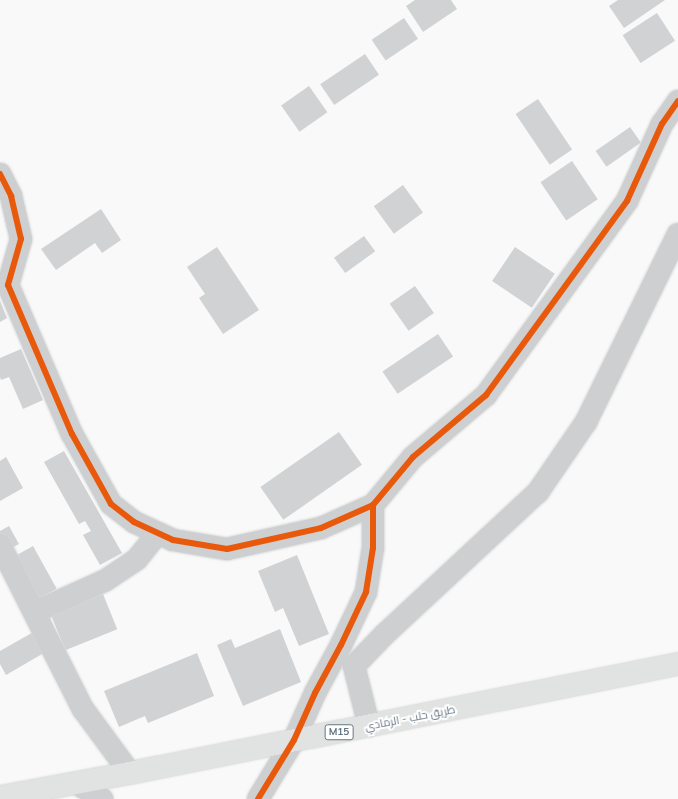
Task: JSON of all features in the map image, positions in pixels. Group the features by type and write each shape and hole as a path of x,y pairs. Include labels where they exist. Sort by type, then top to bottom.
{"highway":[{"name":"طريق حلب - الرمادي","path":"0,797 130,773 678,664"}],"street":[{"path":"0,174 11,196 21,239 8,285 72,434 111,504 134,522 173,540 227,549 321,528 373,505 413,457 486,395 627,201 662,124 678,101"},
{"path":"369,726 354,666 385,634 538,492 586,422 678,234"},
{"path":"258,799 294,740 315,693 366,592 373,548 373,505"},
{"path":"35,612 106,580 137,559 158,533"},
{"path":"0,545 83,709 130,773"},
{"path":"76,783 102,799"}],"building":[{"path":"415,0 451,0 457,9 423,32 406,6"},
{"path":"618,0 665,0 624,28 609,6"},
{"path":"657,13 675,41 641,63 623,35"},
{"path":"404,18 418,39 386,61 372,40"},
{"path":"365,54 379,75 334,105 320,84"},
{"path":"309,86 327,112 300,132 281,106"},
{"path":"538,99 572,150 550,165 516,114"},
{"path":"630,127 641,143 606,167 596,151"},
{"path":"572,161 598,199 566,220 540,182"},
{"path":"403,185 423,213 394,234 374,206"},
{"path":"101,209 121,240 102,253 95,243 56,270 41,249"},
{"path":"364,236 375,251 345,273 334,258"},
{"path":"217,247 259,310 223,334 199,298 205,294 187,267"},
{"path":"515,247 555,274 532,308 492,281"},
{"path":"415,286 434,313 409,331 390,304"},
{"path":"0,301 7,318 0,322"},
{"path":"438,334 453,356 398,394 382,371"},
{"path":"21,349 43,400 23,409 9,377 1,380 0,377 0,358"},
{"path":"339,432 362,465 283,520 260,487"},
{"path":"64,451 122,553 100,565 83,535 91,531 85,521 79,524 44,462"},
{"path":"6,457 23,488 0,501 0,461"},
{"path":"9,526 19,544 8,550 0,535 0,531"},
{"path":"33,546 57,589 38,600 14,557"},
{"path":"297,555 329,634 299,646 283,608 275,612 258,571"},
{"path":"103,594 117,629 65,650 51,615"},
{"path":"280,629 301,682 243,706 217,645 231,639 235,648"},
{"path":"37,630 49,650 6,675 0,664 0,651"},
{"path":"197,653 214,696 148,723 145,716 119,727 104,691"}],"cycle path":[{"path":"258,799 294,740 315,693 341,645 366,592 373,548 373,505 413,457 486,395 627,201 662,124 678,101"},
{"path":"0,174 11,196 21,239 8,285 72,434 111,504 134,522 173,540 227,549 321,528 373,505"}]}
